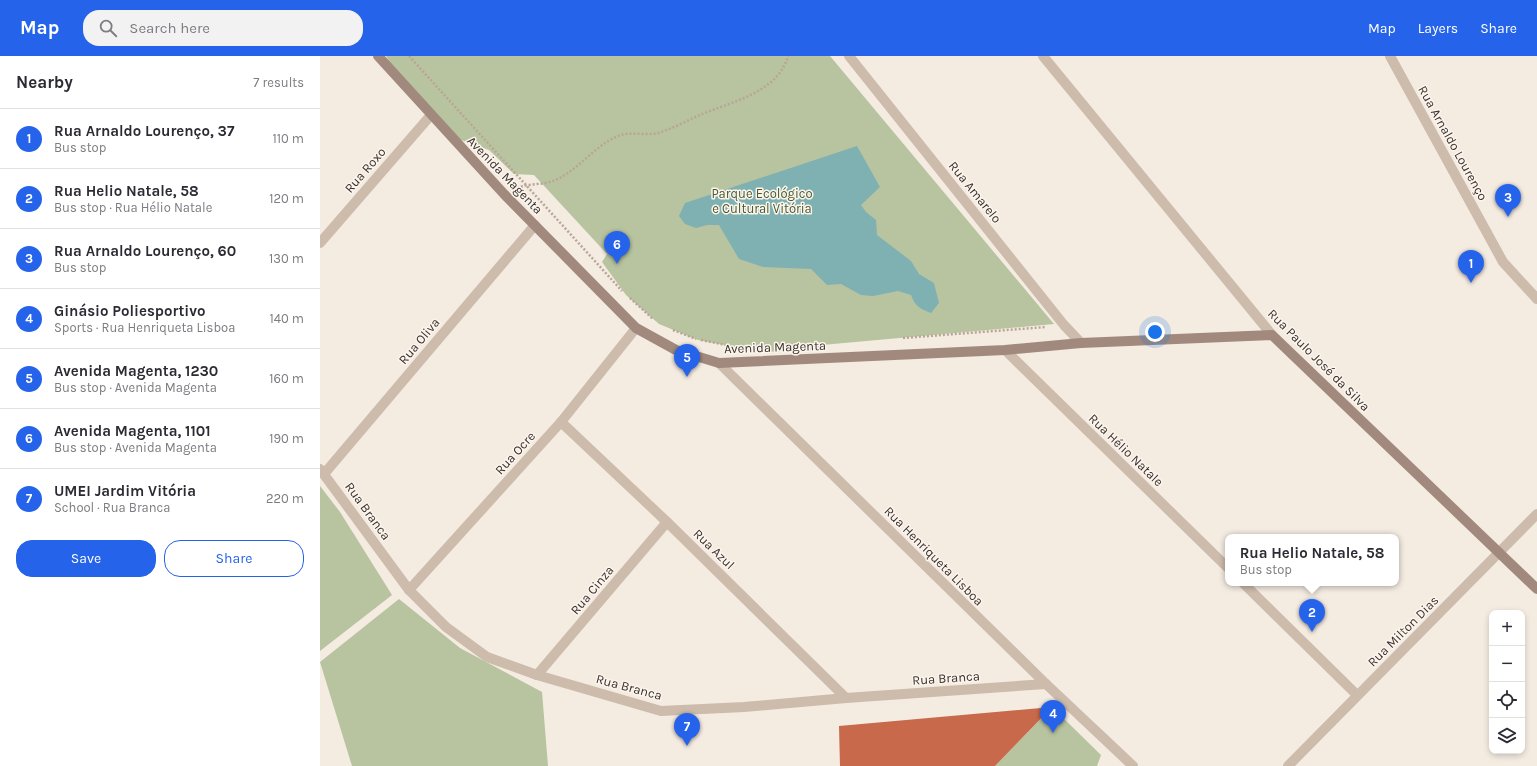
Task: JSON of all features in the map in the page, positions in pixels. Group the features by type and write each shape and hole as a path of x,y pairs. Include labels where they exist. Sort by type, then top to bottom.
{"street":[{"name":"Avenida Magenta","path":"378,56 430,115 504,194 636,328 676,350 719,362 1005,350 1081,344 1272,334"},
{"name":"Rua Amarelo","path":"849,56 1064,325 1081,344"},
{"name":"Rua Paulo José da Silva","path":"1043,56 1272,334 1537,589"},
{"name":"Rua Arnaldo Lourenço","path":"1390,56 1503,262 1537,299"},
{"name":"Rua Roxo","path":"320,243 430,115"},
{"name":"Rua Oliva","path":"322,471 534,225"},
{"name":"Rua Ocre","path":"409,590 561,422 636,328"},
{"name":"Rua Hélio Natale","path":"1005,350 1225,565"},
{"name":"Rua Henriqueta Lisboa","path":"719,362 1046,684 1133,766"},
{"name":"Rua Azul","path":"561,422 667,522 846,698"},
{"name":"Rua Branca","path":"322,471 409,590 446,627 487,657 537,675 661,711 1046,684"},
{"name":"Rua Milton Dias","path":"1288,766 1537,514"},
{"name":"Rua Cinza","path":"537,675 667,522"},
{"path":"1246,586 1357,695"}],"path":[{"path":"409,56 626,296 654,320"},
{"path":"504,194 527,185 553,182 580,164 599,148 619,136 656,133 742,99 760,89 779,75 788,56"},
{"path":"900,338 1064,325"},
{"path":"672,330 698,340 737,347"}],"green space":[{"name":"Parque Ecológico e Cultural Vitória","path":"386,56 830,56 1054,324 822,345 818,350 762,352 698,340 659,324 626,295 602,262 607,254 534,175 514,174 489,150 444,134 397,76"},
{"path":"320,486 340,512 392,595 320,651"},
{"path":"399,599 460,648 542,692 548,766 352,766 320,662"},
{"path":"1052,707 1101,755 1097,766 995,766"}],"water":[{"path":"857,146 880,187 861,205 866,212 876,220 877,235 911,261 919,274 934,283 939,303 931,313 918,307 911,295 898,291 873,296 861,295 841,284 827,285 811,269 763,267 739,259 719,225 707,225 696,228 685,224 679,216 685,203"}],"building":[{"path":"1052,707 995,766 840,766 839,726"}],"place":[{"name":"Rua Arnaldo Lourenço, 60","path":"1508,217"},
{"name":"Avenida Magenta, 1101","path":"617,264"},
{"name":"Rua Arnaldo Lourenço, 37","path":"1471,283"},
{"name":"Avenida Magenta, 1230","path":"687,377"},
{"name":"Rua Helio Natale, 58","path":"1312,632"},
{"name":"Ginásio Poliesportivo","path":"1053,733"},
{"name":"UMEI Jardim Vitória","path":"687,746"}]}
